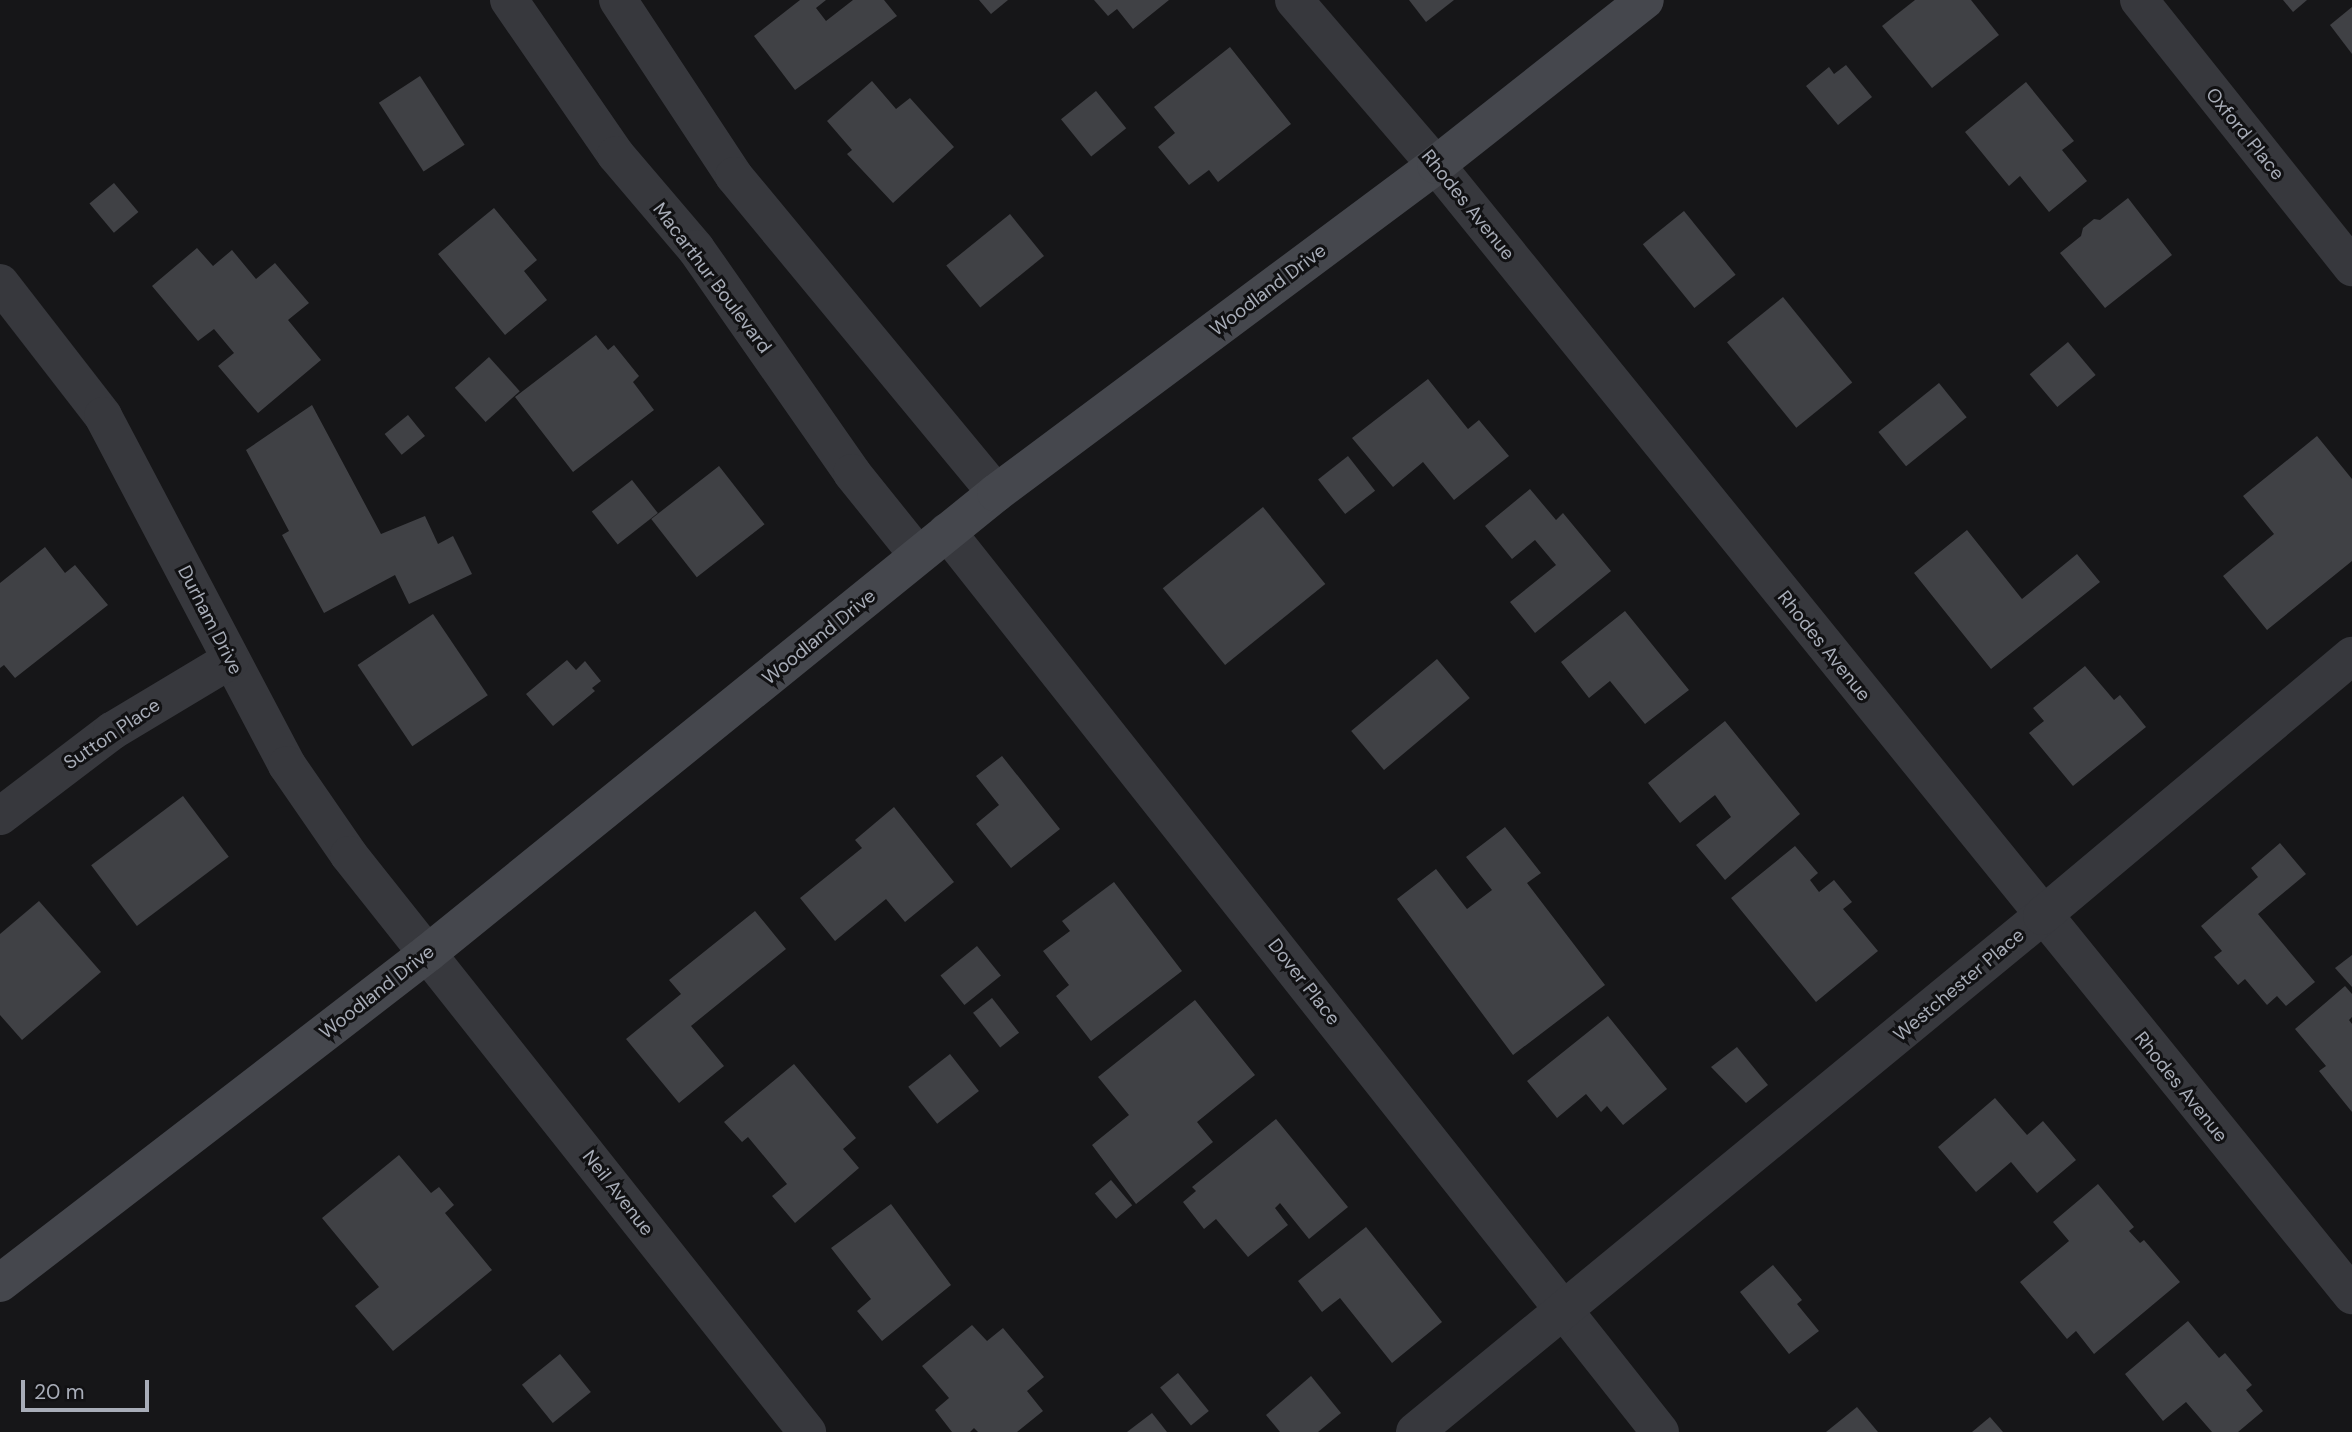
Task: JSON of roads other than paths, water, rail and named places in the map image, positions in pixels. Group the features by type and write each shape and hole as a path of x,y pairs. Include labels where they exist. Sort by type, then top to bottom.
{"main road":[{"name":"Woodland Drive","path":"0,1283 428,953 996,493 1436,165 1645,0"}],"street":[{"name":"Macarthur Boulevard","path":"509,0 616,155 696,249 852,473 918,555"},
{"path":"618,0 734,176 996,493"},
{"name":"Rhodes Avenue","path":"1294,0 1436,165 2042,916 2352,1295"},
{"name":"Oxford Place","path":"2139,0 2352,267"},
{"name":"Durham Drive","path":"0,283 103,416 287,765 348,855 428,953"},
{"name":"Dover Place","path":"947,532 1660,1432"},
{"name":"Westchester Place","path":"1415,1432 2042,916 2352,656"},
{"name":"Sutton Place","path":"0,816 112,731 230,660"},
{"name":"Neil Avenue","path":"428,953 807,1432"}]}
